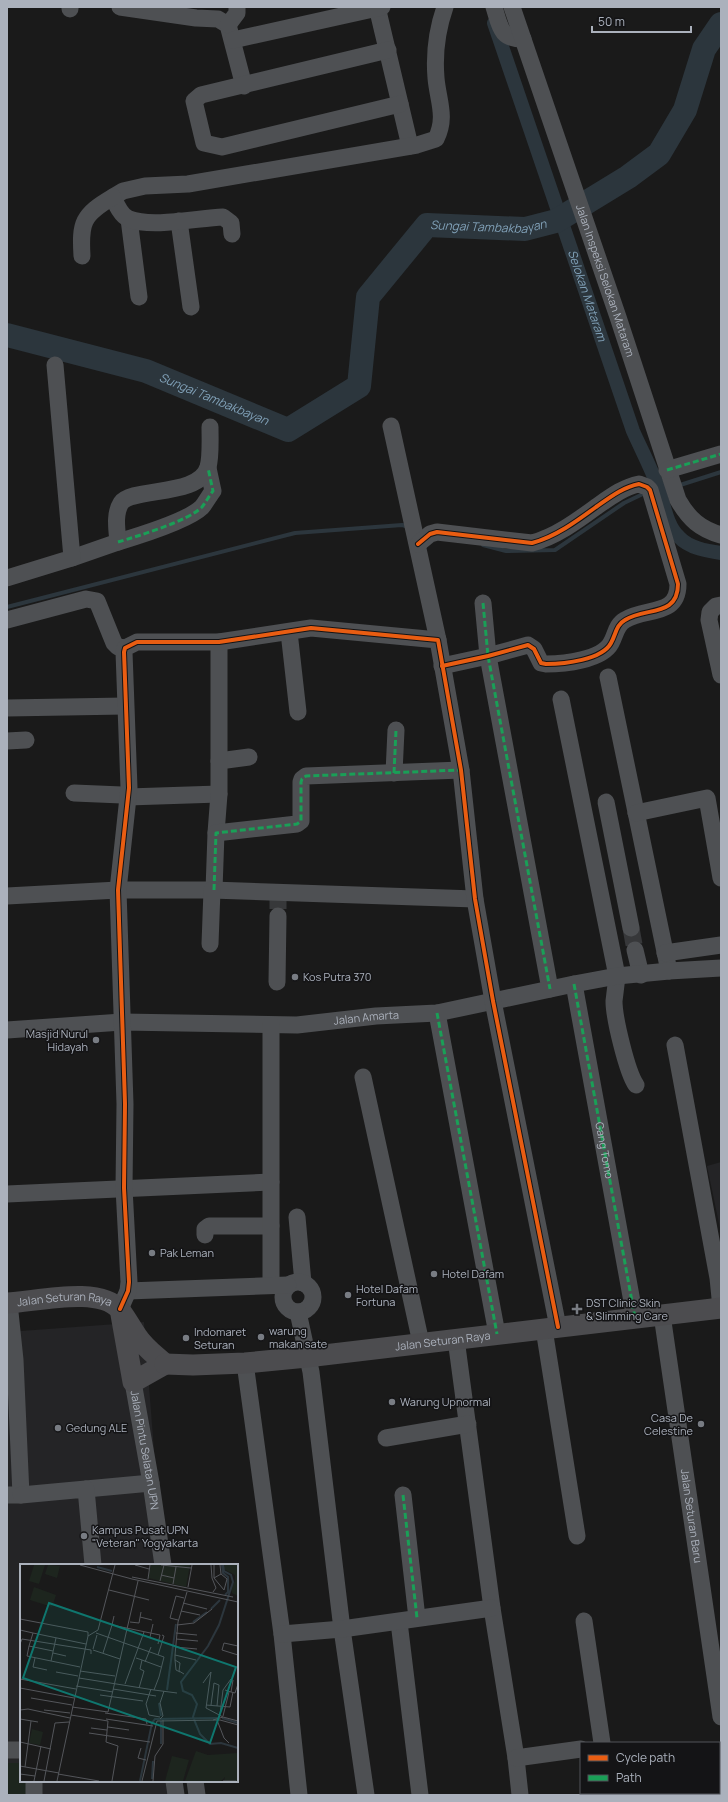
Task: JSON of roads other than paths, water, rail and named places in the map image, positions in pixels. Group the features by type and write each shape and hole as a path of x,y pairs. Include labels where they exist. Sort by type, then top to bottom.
{"main road":[{"name":"Jalan Seturan Raya","path":"8,1303 70,1296 124,1300"},
{"name":"Jalan Seturan Raya","path":"124,1300 138,1338 165,1364 193,1365 245,1363 307,1357 721,1308"},
{"name":"Jalan Seturan Raya","path":"124,1300 133,1382"},
{"path":"133,1382 165,1364"}],"street":[{"path":"120,7 196,18 218,19 230,33 244,86"},
{"path":"230,33 237,13 237,7"},
{"path":"230,33 379,7 410,146"},
{"path":"82,256 81,238 82,227 85,220 101,204 123,191 146,186 188,184 417,145 436,139 442,128 436,78 436,53 439,25 445,7"},
{"path":"494,7 502,31 508,37 523,39"},
{"name":"Jalan Inspeksi Selokan Mataram","path":"512,7 618,317 669,474 668,503 686,513 694,523 708,531 721,535"},
{"path":"388,50 244,86 201,95 194,101 204,143 222,147 400,104"},
{"path":"113,197 120,210 128,219 139,297"},
{"path":"128,219 143,222 179,221 223,217 231,223 232,234"},
{"path":"179,221 191,307"},
{"path":"55,365 72,558"},
{"path":"391,426 417,538 438,640 461,770 475,899 551,1328 577,1536"},
{"path":"7,578 158,529 190,515 201,508 213,491 208,468 210,427"},
{"path":"669,474 721,454"},
{"path":"118,542 118,510 122,502 128,497 165,491 187,485 198,480 208,468"},
{"path":"417,538 437,532 532,544 577,520 614,494 639,484 668,503 678,584 678,592 674,601 668,607 635,615 625,620 618,626 611,644 603,652 583,659 546,664 541,663 534,649 528,645 442,666"},
{"path":"7,620 86,599 97,601 114,643 118,647 126,648 137,642 219,642 311,628 438,640"},
{"path":"483,604 488,656 550,989"},
{"path":"721,605 716,606 710,612 709,620 721,675"},
{"path":"288,632 298,712"},
{"path":"210,944 219,794 219,642"},
{"path":"126,648 124,652 125,706 129,788 118,890 125,1104 124,1188 129,1282 124,1300 271,1285 296,1284 311,1290 312,1300 307,1309 298,1312 289,1310 283,1302 283,1293 296,1284"},
{"path":"608,677 669,971"},
{"path":"561,699 617,976 614,1002 621,1042 632,1080 636,1085"},
{"path":"7,708 125,706"},
{"path":"394,773 396,730"},
{"path":"7,741 26,740"},
{"path":"219,761 249,757"},
{"path":"216,833 297,824 301,821 301,782 306,776 461,770"},
{"path":"74,793 122,795 128,797 219,794"},
{"path":"636,813 707,798 721,878"},
{"path":"606,802 631,928"},
{"path":"7,896 118,890 213,890 475,899"},
{"path":"277,982 278,916"},
{"path":"665,953 721,945"},
{"path":"635,950 640,975"},
{"name":"Jalan Amarta","path":"7,1030 122,1022 297,1025 376,1016 436,1013 617,976 721,968"},
{"name":"Gang Tomo","path":"574,984 635,1318"},
{"path":"436,1013 498,1334"},
{"path":"271,1025 271,1285"},
{"path":"675,1044 718,1278 721,1308"},
{"path":"364,1077 421,1343"},
{"path":"7,1194 271,1182"},
{"path":"296,1284 297,1217"},
{"path":"205,1235 205,1229 209,1226 271,1226"},
{"path":"8,1303 15,1360 14,1495 151,1483"},
{"path":"298,1312 312,1380 342,1629 366,1795"},
{"name":"Jalan Seturan Baru","path":"662,1315 721,1717"},
{"path":"456,1339 492,1608 516,1758 520,1795"},
{"path":"245,1363 282,1634 299,1795"},
{"name":"Jalan Pintu Selatan UPN","path":"133,1382 151,1483 163,1564"},
{"path":"386,1438 468,1424"},
{"path":"86,1489 93,1564"},
{"path":"403,1495 417,1618"},
{"path":"282,1634 399,1622 417,1618 492,1608"},
{"path":"584,1621 602,1742"},
{"path":"399,1622 420,1795"},
{"path":"7,1750 20,1750"},
{"path":"516,1758 580,1750"},
{"path":"34,1782 34,1795"},
{"path":"174,1782 176,1795"},
{"path":"195,1782 197,1795"}],"waterway":[{"name":"Selokan Mataram","path":"494,23 633,431 655,480 668,520 675,532 683,541 704,550 721,553"},
{"name":"Sungai Tambakbayan","path":"7,335 146,371 288,430 359,386 368,297 427,225 525,229 556,221 628,177 659,154 685,110 704,49 721,24"},
{"path":"677,486 721,472"},
{"name":"Selokan Mataram","path":"653,489 670,486"},
{"path":"483,545 506,551 555,550 624,503 647,492"},
{"path":"7,607 295,533 402,525 409,527"}],"tunnel":[{"path":"278,892 278,916"},
{"path":"631,928 635,950"}],"place":[{"name":"Kos Putra 370","path":"295,977"},
{"name":"Masjid Nurul Hidayah","path":"96,1040"},
{"name":"Pak Leman","path":"152,1253"},
{"name":"Hotel Dafam","path":"434,1274"},
{"name":"Hotel Dafam Fortuna","path":"348,1295"},
{"name":"DST Clinic Skin & Slimming Care","path":"577,1309"},
{"name":"warung makan sate","path":"261,1337"},
{"name":"Indomaret Seturan","path":"186,1338"},
{"name":"Warung Upnormal","path":"392,1402"},
{"name":"Casa De Celestine","path":"701,1424"},
{"name":"Gedung ALE","path":"58,1428"},
{"name":"Kampus Pusat UPN \"Veteran\" Yogyakarta","path":"84,1536"}]}
